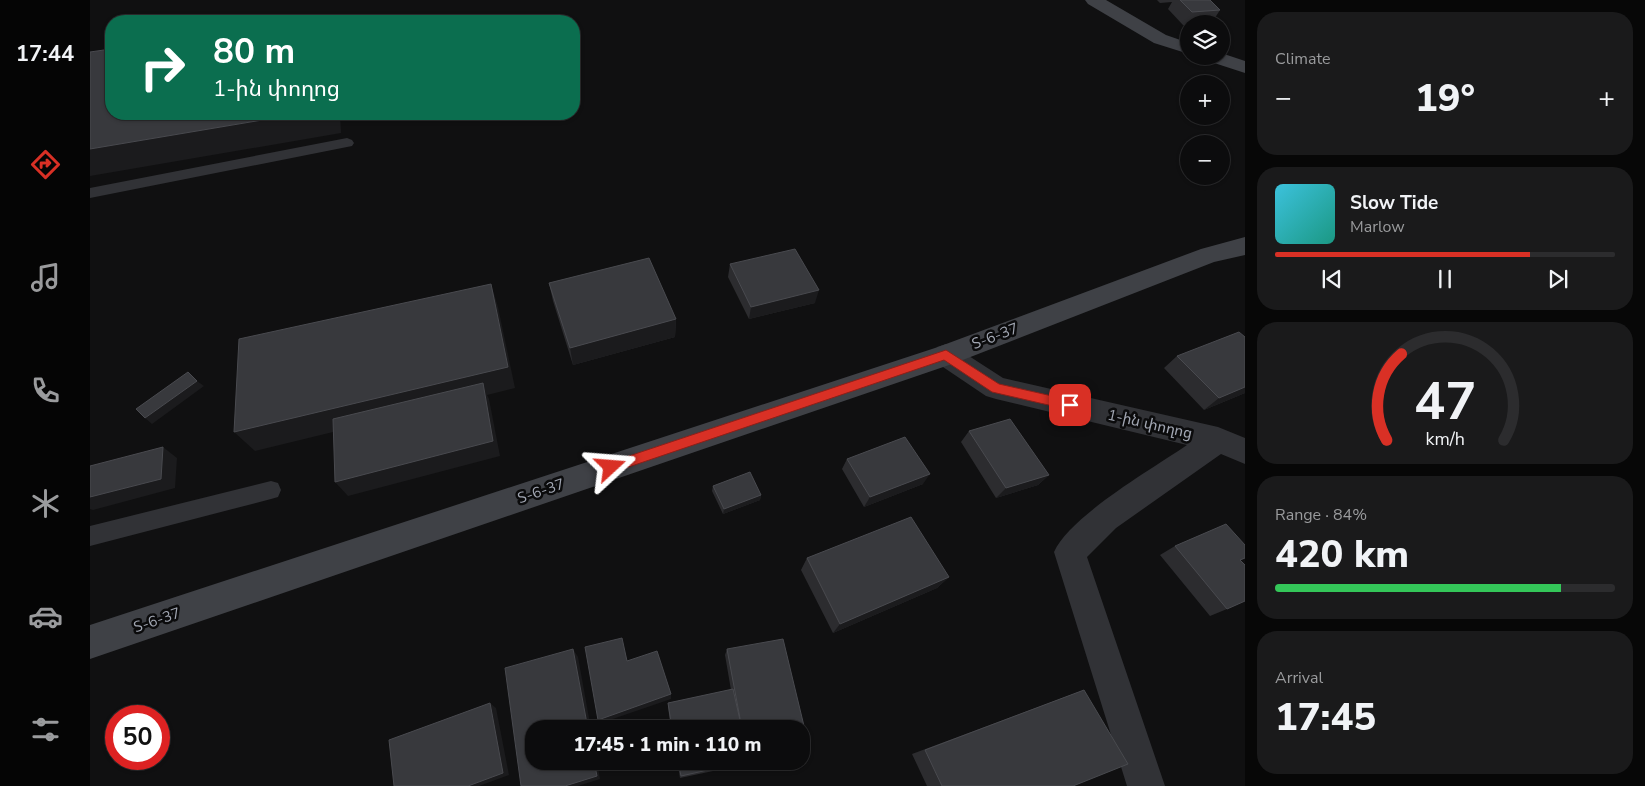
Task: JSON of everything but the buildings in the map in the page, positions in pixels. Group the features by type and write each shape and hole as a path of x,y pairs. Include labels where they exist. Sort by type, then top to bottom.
{"main road":[{"path":"1094,0 1160,40 1180,46"},
{"path":"1230,62 1245,67"},
{"name":"Տ-6-37","path":"90,642 946,355 1209,256 1245,246"}],"street":[{"name":"1-ին փողոց","path":"946,355 996,388 1232,445"},
{"path":"1146,786 1070,552 1105,518 1232,445"}],"lane":[{"path":"90,193 347,143"},
{"path":"90,536 271,490"}],"route":[{"path":"611,467 946,355 996,388 1070,405"}]}
